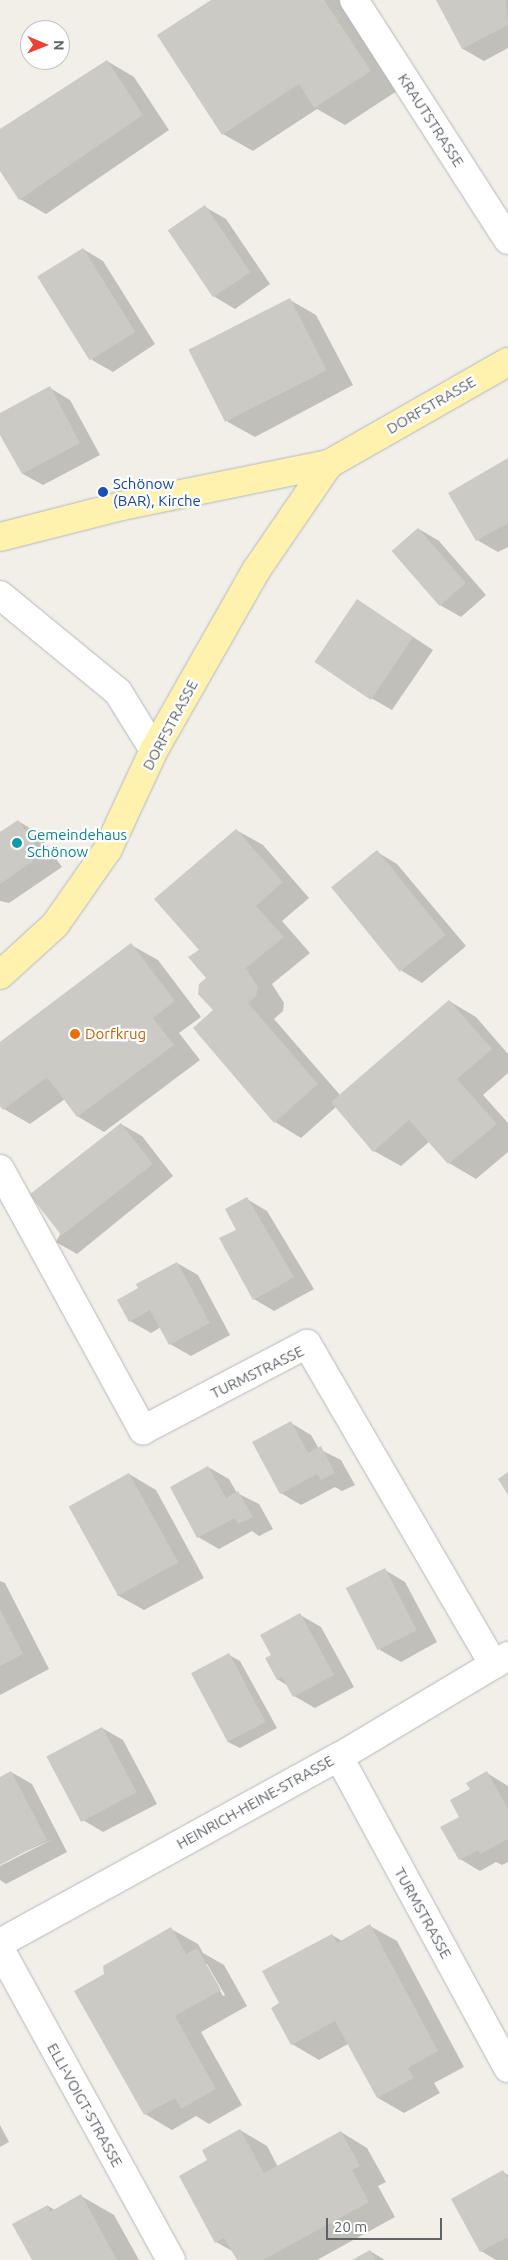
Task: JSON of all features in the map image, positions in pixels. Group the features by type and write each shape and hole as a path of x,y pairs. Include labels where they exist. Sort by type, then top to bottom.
{"main road":[{"name":"DORFSTRASSE","path":"0,537 122,506 329,464 508,362"},
{"name":"DORFSTRASSE","path":"0,975 55,925 108,849 154,750 257,569 329,464"}],"street":[{"name":"KRAUTSTRASSE","path":"354,0 508,240"},
{"path":"0,595 118,692 154,750"},
{"name":"TURMSTRASSE","path":"0,1169 143,1430 307,1344 501,1661"},
{"name":"HEINRICH-HEINE-STRASSE","path":"0,1943 339,1756 501,1661"},
{"name":"TURMSTRASSE","path":"339,1756 508,2068"},
{"name":"ELLI-VOIGT-STRASSE","path":"0,1949 171,2260"}],"building":[{"path":"211,0 324,0 371,71 314,108 299,84 222,135 157,35"},
{"path":"436,0 506,0 508,25 462,49"},
{"path":"107,60 143,115 19,200 0,171 0,129"},
{"path":"205,205 250,272 213,297 168,230"},
{"path":"83,248 135,332 90,361 37,277"},
{"path":"290,298 327,370 225,422 188,350"},
{"path":"50,386 80,443 22,474 0,435 0,413"},
{"path":"508,458 508,523 476,541 448,493"},
{"path":"418,528 466,583 439,606 392,551"},
{"path":"357,599 413,637 371,700 315,662"},
{"name":"Gemeindehaus Schönow","path":"18,820 42,855 0,884 0,832"},
{"path":"236,829 283,882 256,906 284,937 246,968 258,987 256,996 248,1003 318,1084 274,1123 193,1028 213,1010 198,994 199,984 206,978 188,957 199,950 154,899"},
{"path":"377,850 446,935 400,972 331,887"},
{"path":"131,943 175,1001 153,1018 174,1045 77,1117 47,1077 3,1110 0,1106 0,1042"},
{"path":"449,1000 492,1049 457,1079 497,1124 448,1164 409,1120 373,1152 331,1102"},
{"path":"121,1123 153,1164 62,1235 30,1194"},
{"path":"247,1197 294,1277 253,1300 219,1238 236,1230 225,1209"},
{"path":"177,1262 210,1323 169,1345 150,1310 129,1322 117,1300 138,1288 136,1284"},
{"path":"291,1421 308,1453 321,1446 335,1473 321,1480 317,1474 280,1494 252,1442"},
{"path":"208,1466 226,1498 238,1491 253,1517 238,1524 235,1518 197,1538 170,1487"},
{"path":"508,1472 508,1495 498,1479"},
{"path":"129,1473 178,1562 118,1596 69,1506"},
{"path":"385,1568 417,1630 378,1650 346,1588"},
{"path":"0,1609 23,1654 0,1666"},
{"path":"300,1613 334,1675 293,1697 282,1677 277,1680 265,1658 271,1655 260,1635"},
{"path":"229,1653 266,1722 228,1742 191,1673"},
{"path":"102,1727 137,1792 81,1822 46,1757"},
{"path":"11,1771 47,1840 0,1865 0,1777"},
{"path":"487,1771 508,1809 508,1839 480,1854 478,1850 459,1860 440,1827 459,1817 450,1800 470,1789 466,1783"},
{"path":"370,1924 438,2051 408,2068 414,2078 377,2098 335,2021 291,2045 271,2008 279,2003 262,1971 332,1934 337,1943"},
{"path":"171,1927 186,1954 197,1948 221,1990 175,2016 216,2089 181,2109 175,2098 144,2115 74,1991 104,1974 103,1966"},
{"path":"240,2129 264,2173 341,2131 360,2166 352,2170 369,2202 263,2260 237,2260 224,2238 215,2243 179,2176 207,2160 202,2150"},
{"path":"503,2170 508,2179 508,2237 480,2252 451,2199"},
{"path":"81,2194 117,2260 32,2260 12,2224 48,2205 50,2212"},
{"path":"370,2250 375,2260 352,2260"}],"place":[{"name":"Schönow (BAR), Kirche","path":"103,492"},
{"name":"Gemeindehaus Schönow","path":"17,843"},
{"name":"Dorfkrug","path":"75,1034"}]}
